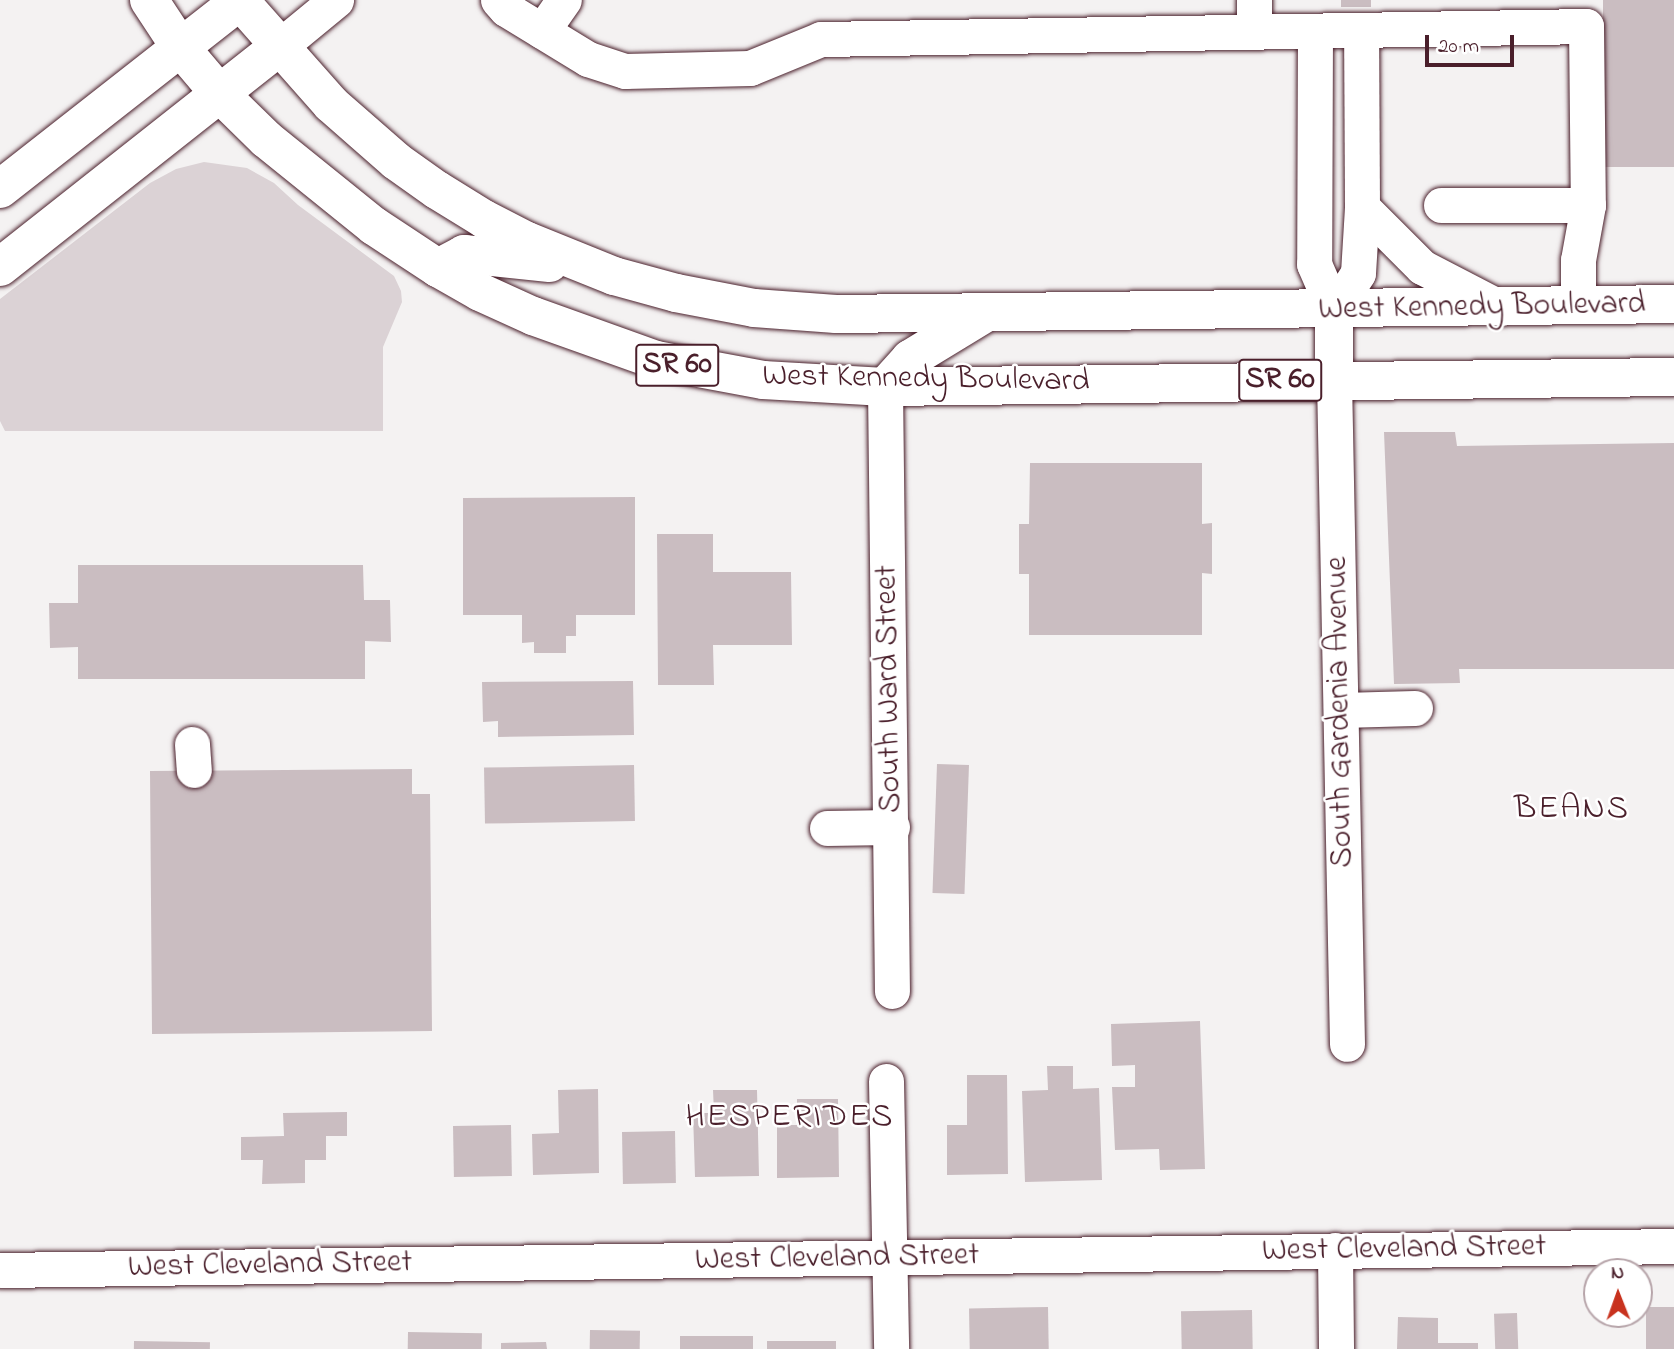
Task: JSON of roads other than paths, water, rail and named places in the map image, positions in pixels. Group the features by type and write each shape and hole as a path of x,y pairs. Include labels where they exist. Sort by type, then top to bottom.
{"main road":[{"name":"SR 60","path":"149,0 180,47 219,93"},
{"name":"West Kennedy Boulevard","path":"0,189 239,1 331,104 396,161 484,219 527,241 614,276 754,308 836,314 984,314 1674,304"},
{"path":"0,268 279,47"},
{"name":"West Kennedy Boulevard","path":"219,93 323,187 438,268 533,316 656,360 763,380 886,387 1334,379 1674,377"},
{"path":"438,268 464,254 524,258 614,276"},
{"path":"1334,310 1334,379"},
{"path":"886,387 910,359 984,314"}],"street":[{"path":"279,47 336,0"},
{"path":"498,0 588,60 625,71 750,68 821,39 1254,16 1315,30 1361,30 1547,13 1586,26 1587,205 1577,260 1578,306"},
{"path":"542,31 564,0"},
{"path":"1315,30 1314,264 1334,310"},
{"path":"1334,310 1357,273 1362,207 1361,30"},
{"path":"1441,205 1587,205"},
{"path":"1362,207 1422,267 1501,308"},
{"name":"South Gardenia Avenue","path":"1334,379 1348,1044"},
{"name":"South Ward Street","path":"886,387 892,991"},
{"path":"1341,710 1415,708"},
{"path":"827,828 892,827"},
{"path":"886,1081 891,1349"},
{"name":"West Cleveland Street","path":"0,1270 1674,1246"},
{"path":"1335,1250 1336,1349"}],"district":[{"name":"BEANS","path":"1572,810"},
{"name":"HESPERIDES","path":"790,1118"}]}
